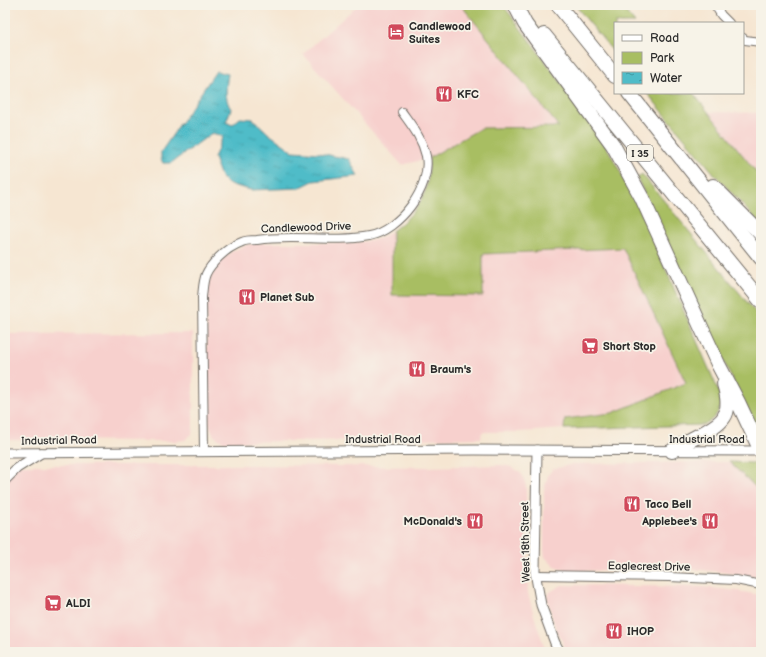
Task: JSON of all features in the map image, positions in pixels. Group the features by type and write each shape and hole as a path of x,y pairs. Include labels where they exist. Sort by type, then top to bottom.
{"highway":[{"path":"515,5 525,24 613,145 642,198 718,364 761,451"},
{"name":"I 35","path":"520,5 761,301"},
{"path":"558,5 614,75"},
{"name":"I 35","path":"630,94 761,258"},
{"path":"687,165 714,187 761,234"},
{"path":"672,451 710,430 719,423 727,410 727,395 718,364"}],"street":[{"path":"715,5 721,15 728,22"},
{"path":"744,39 761,42"},
{"name":"Candlewood Drive","path":"204,452 202,297 206,273 224,252 241,242 278,238 350,238 370,236 386,229 410,208 420,192 426,174 426,157 418,133 402,112"},
{"name":"Industrial Road","path":"5,453 537,450 761,451"},
{"name":"West 18th Street","path":"537,450 536,575 541,605 560,652"},
{"path":"5,480 18,468 42,452"},
{"name":"Eaglecrest Drive","path":"536,575 736,580 761,585"}],"shaded area":[{"path":"358,5 461,5 560,127 481,128 433,157 402,165 303,54"},
{"path":"709,112 761,113 761,178"},
{"path":"392,231 393,295 482,296 483,254 623,248 686,383 612,413 565,419 564,429 519,432 482,432 481,438 224,442 214,436 208,415 206,296 208,281 214,269 223,258 233,251 247,245 259,243 352,243 375,240"},
{"path":"193,333 193,429 192,434 185,440 5,440 5,334"},
{"path":"729,462 761,492 761,578 691,569 567,571 553,565 545,557 544,490 548,475 553,469 573,464"},
{"path":"5,465 428,467 502,465 511,467 520,472 524,478 526,487 528,593 546,652 5,652"},
{"path":"562,585 702,587 761,595 761,652 567,652 554,623 547,597 550,592"}],"green space":[{"path":"461,5 503,5 593,125 609,151 636,201 719,392 720,407 713,419 704,425 564,429 565,419 612,413 686,383 623,248 483,254 483,296 392,295 392,231 410,216 421,200 428,181 429,158 481,128 559,127"},
{"path":"575,5 620,5 634,22 614,22 614,53"},
{"path":"648,94 694,94 761,178 761,225 716,176"},
{"path":"642,174 761,319 761,434 758,434 637,178"},
{"path":"729,462 753,463 761,465 761,492"}],"water":[{"path":"216,71 228,74 226,97 231,109 226,122 232,125 240,118 253,119 269,134 293,151 319,153 349,159 358,176 313,181 299,188 251,190 228,184 221,177 214,158 223,136 212,133 171,163 163,163 161,159 161,152"}],"place":[{"name":"Candlewood Suites","path":"396,32"},
{"name":"KFC","path":"444,94"},
{"name":"Planet Sub","path":"247,297"},
{"name":"Short Stop","path":"590,346"},
{"name":"Braum's","path":"417,369"},
{"name":"Taco Bell","path":"632,504"},
{"name":"McDonald's","path":"475,521"},
{"name":"Applebee's","path":"710,521"},
{"name":"ALDI","path":"53,603"},
{"name":"IHOP","path":"614,631"}]}
